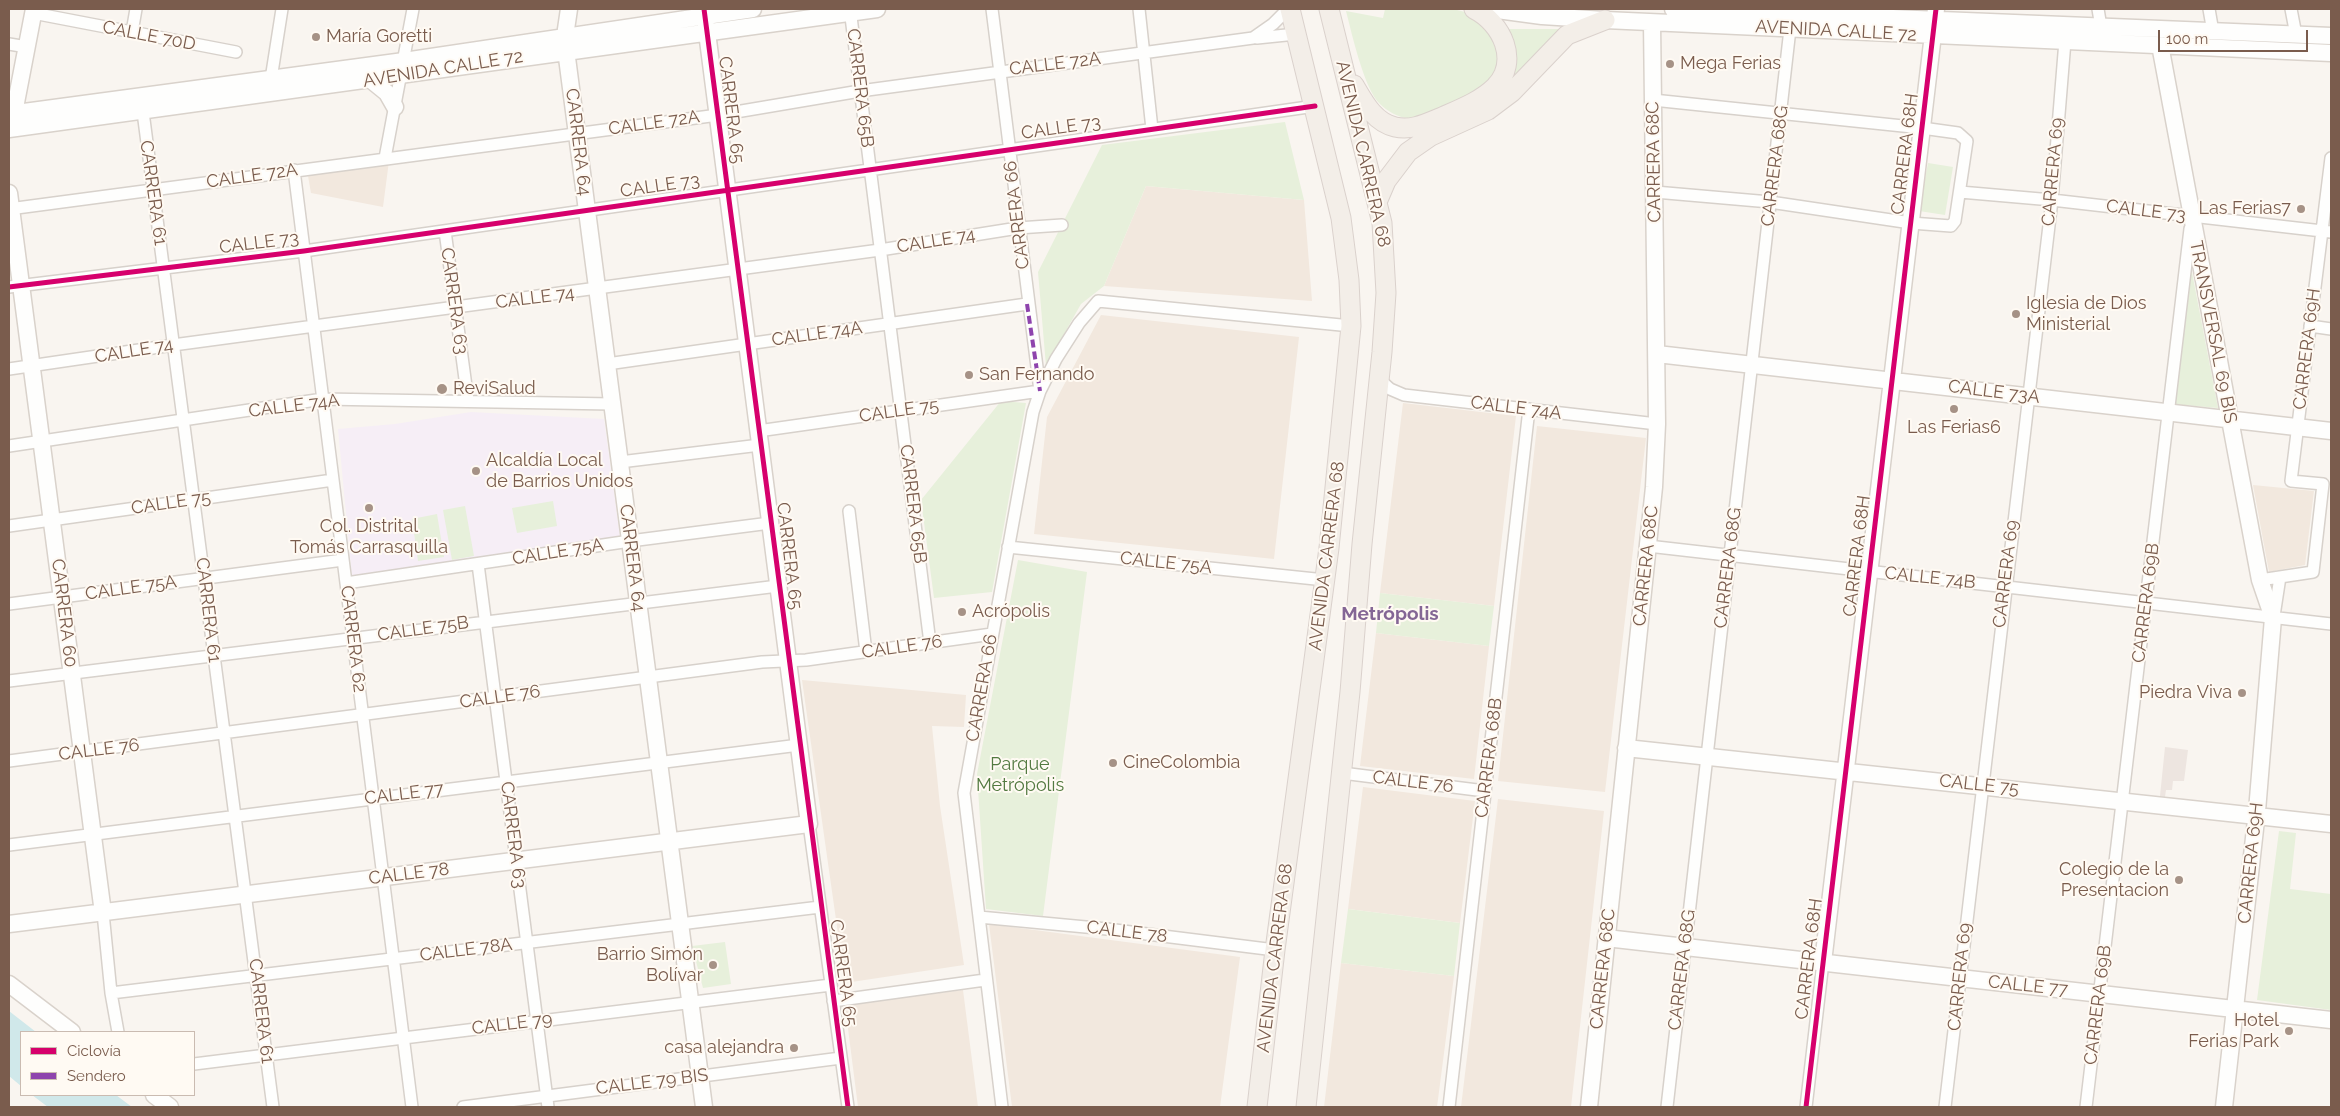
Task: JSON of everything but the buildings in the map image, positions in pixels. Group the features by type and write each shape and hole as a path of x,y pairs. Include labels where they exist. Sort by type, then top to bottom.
{"main road":[{"name":"AVENIDA CARRERA 68","path":"1257,1107 1274,950 1325,580 1351,326 1345,237 1315,106 1289,9"},
{"name":"AVENIDA CARRERA 68","path":"1306,1107 1342,773 1379,379 1386,275 1382,223 1329,9"},
{"path":"1344,68 1371,112 1387,124 1409,128 1447,115 1487,93 1499,82 1504,70 1507,57 1505,40 1492,22 1474,9"},
{"path":"1376,202 1396,164 1414,146 1431,136 1488,110 1516,88 1567,35 1605,20"}],"street":[{"path":"132,32 136,9"},
{"path":"270,80 282,9"},
{"path":"386,158 414,9"},
{"name":"CARRERA 64","path":"569,9 565,43 704,1107"},
{"name":"AVENIDA CALLE 72","path":"11,116 270,80 402,68 565,43 753,9"},
{"name":"AVENIDA CALLE 72","path":"705,19 877,9"},
{"name":"CARRERA 66","path":"992,9 1027,304 1040,390"},
{"path":"1139,9 1152,129"},
{"name":"CALLE 72A","path":"9,203 153,189 577,134 718,115 860,91 999,71 1253,38 1269,28 1289,9"},
{"name":"AVENIDA CALLE 72","path":"1490,9 1542,16 1790,29 2028,17 2101,27 2331,36"},
{"name":"AVENIDA CALLE 72","path":"1673,9 1935,22 2065,41 2331,53"},
{"path":"2098,9 2101,27"},
{"path":"2209,9 2213,32"},
{"path":"2291,9 2296,35"},
{"path":"11,116 27,47 33,11"},
{"name":"CALLE 70D","path":"33,11 236,52"},
{"name":"CARRERA 65B","path":"850,11 930,643"},
{"name":"CARRERA 65","path":"705,19 809,824 848,1107"},
{"name":"CARRERA 68C","path":"1589,1107 1648,546 1658,424 1652,22"},
{"name":"CARRERA 68H","path":"1806,1107 1935,22"},
{"name":"CARRERA 68G","path":"1667,1107 1790,29"},
{"path":"1253,38 1296,34"},
{"name":"CARRERA 69","path":"1945,1107 2027,396 2052,200 2065,41"},
{"path":"9,44 27,47"},
{"name":"TRANSVERSAL 69 BIS","path":"2160,45 2260,580 2274,618"},
{"name":"AVENIDA CALLE 72","path":"9,129 371,80 402,68"},
{"path":"371,80 388,93 395,106"},
{"path":"1653,100 1922,128 1963,136 1967,141 1956,222 1952,226 1911,223 1770,202 1654,192"},
{"name":"CALLE 73","path":"15,286 304,251 1315,106"},
{"name":"CARRERA 61","path":"143,112 273,1107"},
{"name":"CARRERA 69H","path":"2280,577 2312,572 2323,484 2290,481 2310,326 2327,232 2331,158"},
{"name":"CARRERA 62","path":"294,170 412,1107"},
{"name":"CALLE 73","path":"1960,192 2052,200 2327,232"},
{"name":"CARRERA 60","path":"9,203 15,286 32,366 103,913 111,993 118,1031"},
{"name":"CARRERA 69B","path":"2086,1107 2192,217"},
{"name":"CALLE 74","path":"9,369 314,326 597,290 880,250 1018,228 1062,225"},
{"name":"CARRERA 63","path":"445,231 468,401"},
{"name":"CARRERA 66","path":"1002,1107 985,980 964,793 1028,438 1040,390 1079,323 1098,301 1351,326"},
{"name":"CALLE 74A","path":"607,364 1027,304"},
{"path":"2310,326 2331,329"},
{"name":"CALLE 73A","path":"1657,354 2331,431"},
{"name":"CALLE 74A","path":"1379,379 1387,387 1404,395 1658,424"},
{"name":"CALLE 75","path":"620,462 759,438 901,410 1040,390"},
{"name":"CALLE 74A","path":"9,446 323,399 612,404"},
{"name":"CARRERA 68B","path":"1449,1107 1529,409"},
{"name":"CALLE 75","path":"9,526 333,480"},
{"path":"849,511 866,652"},
{"name":"CALLE 75A","path":"346,583 630,541 770,523"},
{"name":"CALLE 74B","path":"1648,546 2331,624"},
{"name":"CALLE 75A","path":"1008,547 1325,580"},
{"name":"CALLE 75A","path":"9,604 343,560"},
{"name":"CARRERA 63","path":"478,564 547,1102"},
{"path":"2260,580 2280,577 2274,618"},
{"name":"CALLE 75B","path":"9,681 778,586"},
{"name":"CARRERA 69H","path":"2224,1107 2256,815 2274,618"},
{"name":"CALLE 76","path":"9,761 648,678 866,652 992,634"},
{"name":"CALLE 77","path":"9,845 799,745"},
{"name":"CALLE 75","path":"1626,748 1846,770 2331,824"},
{"name":"CALLE 76","path":"1342,773 1485,791"},
{"name":"CALLE 78","path":"9,924 809,824"},
{"name":"CALLE 78A","path":"111,993 820,907"},
{"name":"CALLE 78","path":"979,917 1092,927 1274,950"},
{"name":"CALLE 77","path":"1606,938 2331,1020"},
{"path":"833,1001 985,980"},
{"path":"9,984 71,1031"},
{"name":"CALLE 79","path":"195,1064 831,985"},
{"name":"CALLE 79 BIS","path":"463,1107 547,1102 700,1076 841,1058"},
{"path":"155,1096 170,1107"}],"shaded area":[{"path":"389,161 383,207 311,193 308,176"},
{"path":"1146,186 1304,200 1312,301 1104,286"},
{"path":"1101,315 1299,337 1274,559 1034,534 1047,417"},
{"path":"1403,403 1516,416 1494,606 1380,593"},
{"path":"471,412 604,419 620,537 352,577 338,429 395,424"},
{"path":"1537,426 1646,438 1605,792 1498,781"},
{"path":"2253,485 2314,491 2305,565 2269,572"},
{"path":"1376,633 1489,646 1474,779 1360,766"},
{"path":"802,680 966,695 964,727 932,726 940,806 964,965 845,983"},
{"path":"2165,747 2188,750 2184,781 2173,781 2172,790 2166,790 2165,797 2160,796"},
{"path":"1363,787 1475,801 1460,923 1348,909"},
{"path":"1498,799 1604,811 1571,1107 1461,1107"},
{"path":"989,924 1240,957 1220,1107 1012,1107"},
{"path":"1341,963 1454,976 1437,1107 1324,1107"},
{"path":"963,990 978,1107 858,1107 845,1005"}],"green space":[{"path":"1385,9 1446,9 1465,12 1478,18 1489,32 1498,54 1496,73 1483,87 1444,108 1410,118 1398,116 1390,112 1374,97 1369,86 1359,60 1346,11 1383,18"},
{"path":"1507,29 1561,29 1532,62 1504,86"},
{"path":"1285,122 1304,200 1146,186 1104,286 1081,304 1046,366 1038,272 1102,145"},
{"path":"1928,163 1953,167 1945,215 1919,211"},
{"path":"2191,267 2218,408 2173,404"},
{"path":"1001,401 1026,403 992,592 934,598 921,500"},
{"path":"553,501 557,526 517,533 512,508"},
{"path":"465,506 474,556 452,560 443,510"},
{"path":"437,514 444,557 418,561 412,519"},
{"name":"Parque Metrópolis","path":"1018,560 1087,572 1043,916 986,909 977,774"},
{"path":"1380,593 1494,606 1489,646 1376,633"},
{"path":"2279,831 2296,833 2290,889 2331,894 2331,1010 2257,1000"},
{"path":"1348,909 1460,923 1454,976 1341,963"},
{"name":"Barrio Simón Bolívar","path":"725,942 731,984 703,988 692,946"}],"water":[{"path":"9,1011 35,1031 20,1031 20,1085 9,1076"},
{"path":"33,1096 117,1096 132,1107 48,1107"}],"marked path":[{"path":"1027,304 1040,391"}],"cycle path":[{"path":"704,9 848,1107"},
{"path":"1806,1107 1936,9"},
{"path":"9,287 304,251 1315,106"}],"place":[{"name":"María Goretti","path":"316,37"},
{"name":"Mega Ferias","path":"1670,64"},
{"name":"Las Ferias7","path":"2301,209"},
{"name":"Iglesia de Dios Ministerial","path":"2016,314"},
{"name":"San Fernando","path":"969,375"},
{"name":"ReviSalud","path":"442,389"},
{"name":"Las Ferias6","path":"1954,409"},
{"name":"Alcaldía Local de Barrios Unidos","path":"476,471"},
{"name":"Col. Distrital Tomás Carrasquilla","path":"369,508"},
{"name":"Acrópolis","path":"962,612"},
{"name":"Piedra Viva","path":"2242,693"},
{"name":"CineColombia","path":"1113,763"},
{"name":"Colegio de la Presentacion","path":"2179,880"},
{"name":"Barrio Simón Bolívar","path":"713,965"},
{"name":"Hotel Ferias Park","path":"2289,1031"},
{"name":"casa alejandra","path":"794,1048"}],"district":[{"name":"Metrópolis","path":"1390,614"}]}
